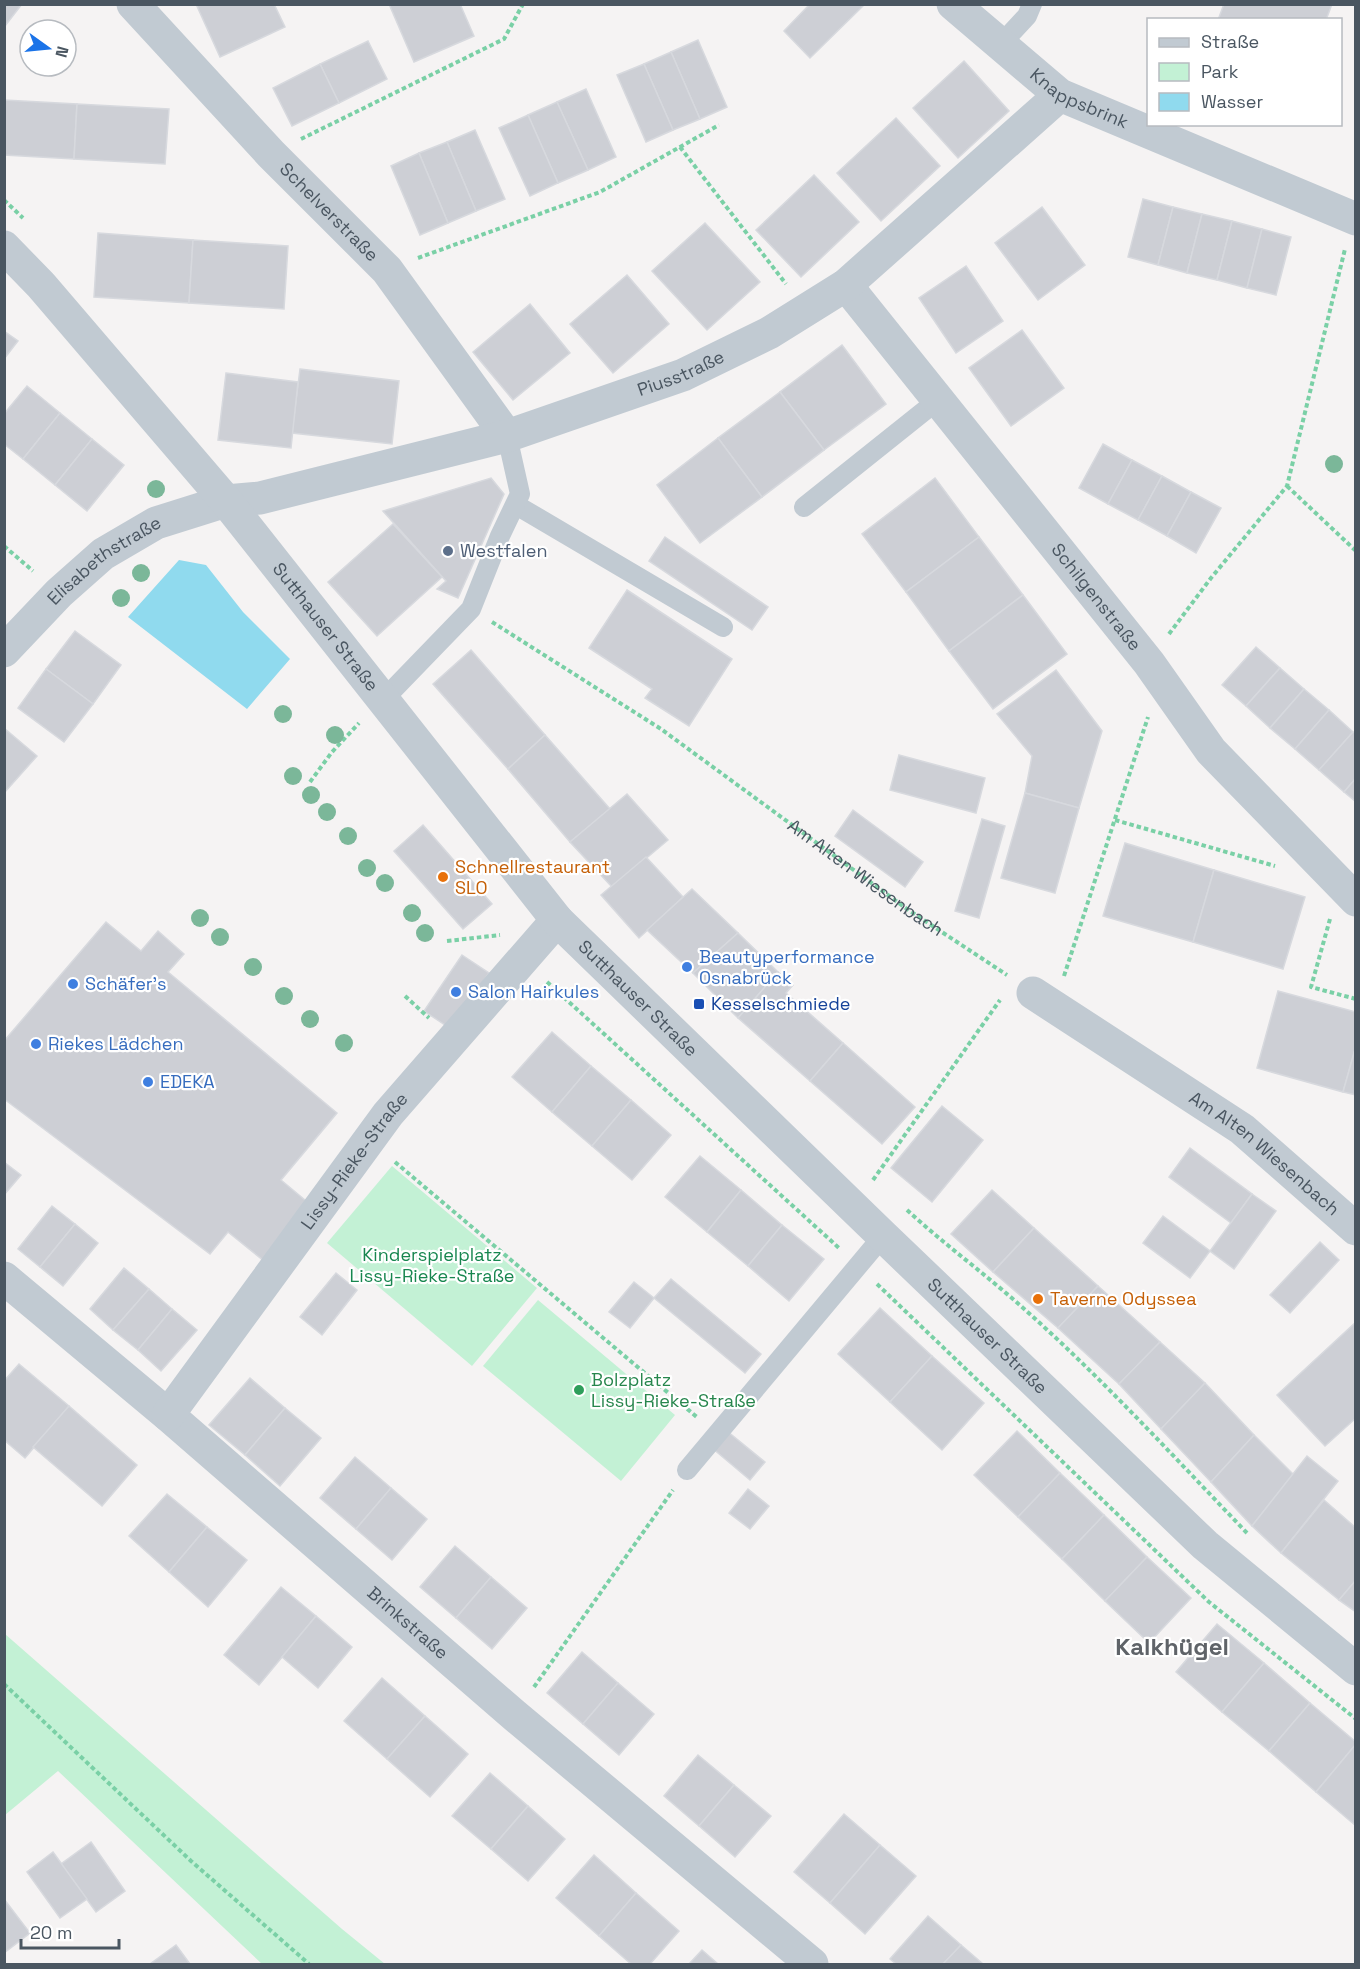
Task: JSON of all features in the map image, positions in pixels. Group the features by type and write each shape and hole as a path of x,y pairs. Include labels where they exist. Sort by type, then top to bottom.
{"street":[{"name":"Schelverstraße","path":"133,4 271,154 387,270 507,436"},
{"name":"Knappsbrink","path":"953,4 1060,95 1346,215"},
{"name":"Piusstraße","path":"226,501 260,498 507,436 683,375 769,333 846,285 1060,95"},
{"name":"Sutthauser Straße","path":"4,247 41,285 226,501 372,711 557,920 1205,1545 1356,1669"},
{"name":"Schilgenstraße","path":"846,285 1154,672 1211,751 1348,892"},
{"name":"Elisabethstraße","path":"4,651 59,593 103,554 156,523 226,501"},
{"name":"Lissy-Rieke-Straße","path":"168,1415 388,1114 557,920"},
{"name":"Am Alten Wiesenbach","path":"1044,1000 1242,1129 1356,1229"},
{"name":"Brinkstraße","path":"4,1278 168,1415 514,1715 812,1965"}],"lane":[{"path":"1001,45 1027,16 1032,4"},
{"path":"804,507 938,400"},
{"path":"372,711 471,609 500,536 520,494 507,436"},
{"path":"516,505 723,627"},
{"path":"687,1470 883,1236"}],"path":[{"path":"271,154 504,39 523,4"},
{"path":"387,270 600,192 719,125"},
{"path":"680,147 806,310"},
{"path":"1044,1000 1115,820 1154,672 1210,578 1287,486 1347,241 1346,215"},
{"path":"1287,486 1356,550"},
{"name":"Am Alten Wiesenbach","path":"471,609 661,729 907,909 1044,1000"},
{"path":"310,782 332,752 372,711"},
{"path":"1115,820 1284,868"},
{"path":"1348,892 1311,987 1356,999"},
{"path":"447,940 488,937"},
{"path":"854,1208 996,1005"},
{"path":"369,1140 717,1434"},
{"path":"866,1170 882,1186"},
{"path":"900,1202 942,1242 1021,1306 1110,1389 1252,1539"},
{"path":"514,1715 687,1470"},
{"path":"4,1684 191,1862 309,1965"}],"green space":[{"name":"Kinderspielplatz Lissy-Rieke-Straße","path":"392,1166 537,1288 472,1366 327,1243"},
{"name":"Bolzplatz Lissy-Rieke-Straße","path":"538,1300 675,1415 621,1481 483,1366"},
{"path":"5,1634 385,1964 262,1964 58,1771 5,1815"}],"water":[{"path":"179,560 206,565 243,612 290,659 247,709 128,617"}],"building":[{"path":"4,4 22,4 5,26 4,26"},
{"path":"196,4 274,4 285,27 220,57"},
{"path":"389,4 460,4 474,36 414,62"},
{"path":"810,4 865,4 810,58 784,31"},
{"path":"1224,4 1332,4 1327,18 1219,18"},
{"path":"698,40 727,107 700,119 671,52"},
{"path":"368,41 387,79 339,103 320,64"},
{"path":"671,52 700,119 673,130 644,64"},
{"path":"964,61 1009,111 958,158 913,108"},
{"path":"320,64 339,103 292,126 273,88"},
{"path":"644,64 673,130 646,142 617,75"},
{"path":"586,89 616,157 588,170 557,102"},
{"path":"4,100 77,104 74,159 4,155"},
{"path":"557,102 588,170 558,183 528,115"},
{"path":"77,104 169,109 165,164 74,159"},
{"path":"528,115 558,183 530,196 499,128"},
{"path":"896,118 940,166 881,221 837,173"},
{"path":"475,130 505,199 476,211 447,142"},
{"path":"447,142 476,211 448,223 419,153"},
{"path":"419,153 448,223 420,235 391,166"},
{"path":"814,175 859,222 801,277 756,230"},
{"path":"1143,199 1173,207 1158,265 1128,257"},
{"path":"1042,207 1085,265 1038,300 995,243"},
{"path":"1173,207 1202,214 1187,273 1158,265"},
{"path":"1202,214 1232,221 1217,280 1187,273"},
{"path":"1232,221 1262,229 1247,288 1217,280"},
{"path":"705,223 760,282 707,330 652,271"},
{"path":"1262,229 1291,237 1276,295 1247,288"},
{"path":"98,233 193,240 189,303 94,297"},
{"path":"193,240 288,246 284,309 189,303"},
{"path":"966,266 1003,321 956,353 919,298"},
{"path":"627,275 669,324 613,373 570,324"},
{"path":"530,304 570,353 513,400 473,352"},
{"path":"1022,330 1064,388 1011,426 969,368"},
{"path":"4,331 18,341 4,359"},
{"path":"842,345 886,404 824,450 780,392"},
{"path":"300,369 399,381 392,444 292,433"},
{"path":"226,373 298,382 291,448 218,440"},
{"path":"27,386 60,413 23,459 4,444 4,414"},
{"path":"780,392 824,450 762,497 718,438"},
{"path":"60,413 92,439 55,485 23,459"},
{"path":"718,438 762,497 700,543 657,485"},
{"path":"92,439 124,465 87,511 55,485"},
{"path":"1103,444 1132,460 1108,504 1079,488"},
{"path":"1132,460 1162,476 1138,520 1108,504"},
{"path":"1162,476 1191,492 1167,536 1138,520"},
{"name":"Westfalen","path":"491,478 504,494 458,598 437,589 446,581 383,511"},
{"path":"935,478 979,537 906,592 862,534"},
{"path":"1191,492 1221,508 1196,553 1167,536"},
{"path":"393,524 442,577 377,636 328,582"},
{"path":"665,537 768,607 752,630 649,561"},
{"path":"979,537 1023,595 949,651 906,592"},
{"path":"627,590 732,659 689,726 645,698 652,689 589,648"},
{"path":"1023,595 1067,654 993,709 949,651"},
{"path":"75,631 121,665 93,704 46,669"},
{"path":"1256,647 1280,668 1246,706 1222,685"},
{"path":"471,650 545,735 508,769 433,684"},
{"path":"1280,668 1304,689 1270,728 1246,706"},
{"path":"46,669 93,704 64,742 18,708"},
{"path":"1056,670 1102,731 1079,808 1025,793 1032,756 997,714"},
{"path":"1304,689 1329,710 1295,749 1270,728"},
{"path":"1329,710 1353,732 1319,770 1295,749"},
{"path":"4,728 37,756 5,792 4,791"},
{"path":"1353,732 1356,734 1356,778 1344,792 1319,770"},
{"path":"545,735 610,809 570,842 508,769"},
{"path":"899,755 985,778 976,813 890,790"},
{"path":"1356,778 1356,802 1344,792"},
{"path":"1025,793 1079,808 1055,893 1001,878"},
{"path":"627,794 668,840 612,887 570,842"},
{"path":"853,810 923,862 905,887 835,836"},
{"path":"982,819 1005,826 979,918 955,911"},
{"name":"Schnellrestaurant SLO","path":"423,825 492,904 463,929 394,851"},
{"path":"1125,843 1214,870 1193,942 1103,916"},
{"path":"646,857 683,897 639,938 601,895"},
{"path":"1214,870 1305,897 1283,969 1193,942"},
{"path":"692,889 738,933 693,973 647,930"},
{"path":"106,922 141,951 158,931 184,954 168,972 337,1113 281,1180 311,1205 264,1261 228,1232 210,1254 4,1099 4,1041"},
{"path":"738,933 778,972 738,1018 693,973"},
{"name":"Salon Hairkules","path":"462,955 489,973 451,1029 424,1011"},
{"path":"778,972 793,985 786,993 843,1043 810,1081 738,1018"},
{"path":"1278,991 1356,1012 1356,1046 1343,1092 1257,1068"},
{"path":"552,1032 591,1066 552,1112 512,1077"},
{"path":"843,1043 915,1107 882,1144 810,1081"},
{"path":"1356,1046 1356,1095 1343,1092"},
{"path":"591,1066 631,1100 592,1146 552,1112"},
{"path":"631,1100 671,1135 632,1180 592,1146"},
{"path":"942,1106 983,1140 932,1202 891,1168"},
{"path":"1190,1148 1252,1194 1231,1223 1169,1177"},
{"path":"700,1156 741,1190 707,1232 665,1197"},
{"path":"4,1162 21,1175 4,1195"},
{"path":"741,1190 782,1225 748,1266 707,1232"},
{"path":"992,1190 1034,1228 993,1272 951,1234"},
{"path":"1252,1194 1276,1211 1234,1269 1210,1251"},
{"path":"52,1206 75,1224 40,1267 18,1249"},
{"path":"1163,1216 1210,1251 1190,1278 1143,1243"},
{"path":"75,1224 98,1243 63,1286 40,1267"},
{"path":"782,1225 824,1259 789,1301 748,1266"},
{"path":"1034,1228 1098,1286 1058,1328 993,1272"},
{"path":"1320,1242 1339,1260 1290,1313 1270,1295"},
{"path":"124,1268 149,1289 113,1330 90,1309"},
{"path":"336,1273 357,1290 322,1335 300,1317"},
{"path":"671,1279 761,1354 745,1373 654,1298"},
{"path":"634,1282 654,1298 630,1328 609,1312"},
{"path":"1098,1286 1160,1342 1119,1384 1058,1328"},
{"path":"149,1289 172,1309 138,1350 113,1330"},
{"path":"880,1308 932,1356 890,1402 838,1354"},
{"path":"172,1309 197,1330 161,1371 138,1350"},
{"path":"1356,1322 1356,1418 1325,1446 1277,1395"},
{"path":"1160,1342 1205,1383 1161,1429 1119,1384"},
{"path":"932,1356 984,1403 942,1450 890,1402"},
{"path":"19,1364 69,1406 25,1458 4,1440 4,1381"},
{"path":"250,1378 285,1408 245,1455 209,1425"},
{"path":"1205,1383 1254,1435 1211,1482 1161,1429"},
{"path":"69,1406 137,1465 102,1506 33,1447"},
{"path":"285,1408 321,1438 280,1486 245,1455"},
{"path":"727,1431 765,1462 750,1480 712,1448"},
{"path":"1017,1431 1060,1473 1018,1517 974,1475"},
{"path":"1254,1435 1293,1474 1252,1526 1211,1482"},
{"path":"1307,1456 1338,1481 1281,1553 1252,1526"},
{"path":"355,1457 391,1488 356,1529 320,1498"},
{"path":"1060,1473 1104,1515 1062,1559 1018,1517"},
{"path":"391,1488 427,1519 392,1560 356,1529"},
{"path":"748,1489 769,1506 750,1529 729,1513"},
{"path":"167,1494 207,1527 169,1572 129,1536"},
{"path":"1324,1500 1356,1528 1356,1580 1339,1600 1281,1553"},
{"path":"1104,1515 1147,1557 1105,1601 1062,1559"},
{"path":"207,1527 247,1560 208,1607 169,1572"},
{"path":"455,1546 491,1577 456,1618 420,1587"},
{"path":"1147,1557 1191,1598 1149,1643 1105,1601"},
{"path":"491,1577 527,1608 492,1649 456,1618"},
{"path":"1356,1580 1356,1612 1339,1600"},
{"path":"281,1587 316,1616 259,1685 224,1655"},
{"path":"316,1616 352,1647 318,1688 282,1657"},
{"path":"1217,1624 1264,1663 1222,1712 1176,1672"},
{"path":"582,1652 618,1683 583,1724 547,1693"},
{"path":"1264,1663 1310,1703 1269,1751 1222,1712"},
{"path":"382,1678 425,1716 387,1759 344,1721"},
{"path":"618,1683 654,1714 619,1755 583,1724"},
{"path":"1310,1703 1356,1742 1316,1792 1269,1751"},
{"path":"425,1716 468,1754 430,1797 387,1759"},
{"path":"1356,1744 1356,1826 1316,1792"},
{"path":"698,1755 734,1785 699,1826 664,1796"},
{"path":"490,1773 528,1806 491,1849 452,1816"},
{"path":"734,1785 771,1816 735,1857 699,1826"},
{"path":"528,1806 565,1839 528,1881 491,1849"},
{"path":"844,1814 880,1845 830,1903 794,1872"},
{"path":"91,1842 125,1891 96,1912 61,1864"},
{"path":"880,1845 916,1876 865,1934 830,1903"},
{"path":"53,1852 87,1899 60,1918 27,1872"},
{"path":"594,1855 636,1893 599,1936 556,1898"},
{"path":"636,1893 679,1931 650,1964 631,1964 599,1936"},
{"path":"4,1899 30,1933 4,1953"},
{"path":"928,1916 961,1945 943,1964 896,1964 890,1959"},
{"path":"176,1945 190,1964 150,1964"},
{"path":"961,1945 983,1964 943,1964"},
{"path":"702,1950 718,1964 689,1964"}],"place":[{"name":"Westfalen","path":"448,551"},
{"name":"Schnellrestaurant SLO","path":"443,877"},
{"name":"Beautyperformance Osnabrück","path":"687,967"},
{"name":"Schäfer's","path":"73,984"},
{"name":"Salon Hairkules","path":"456,992"},
{"name":"Kesselschmiede","path":"699,1004"},
{"name":"Riekes Lädchen","path":"36,1044"},
{"name":"EDEKA","path":"148,1082"},
{"name":"Taverne Odyssea","path":"1038,1299"},
{"name":"Bolzplatz Lissy-Rieke-Straße","path":"579,1390"}],"district":[{"name":"Kalkhügel","path":"1172,1647"}]}
